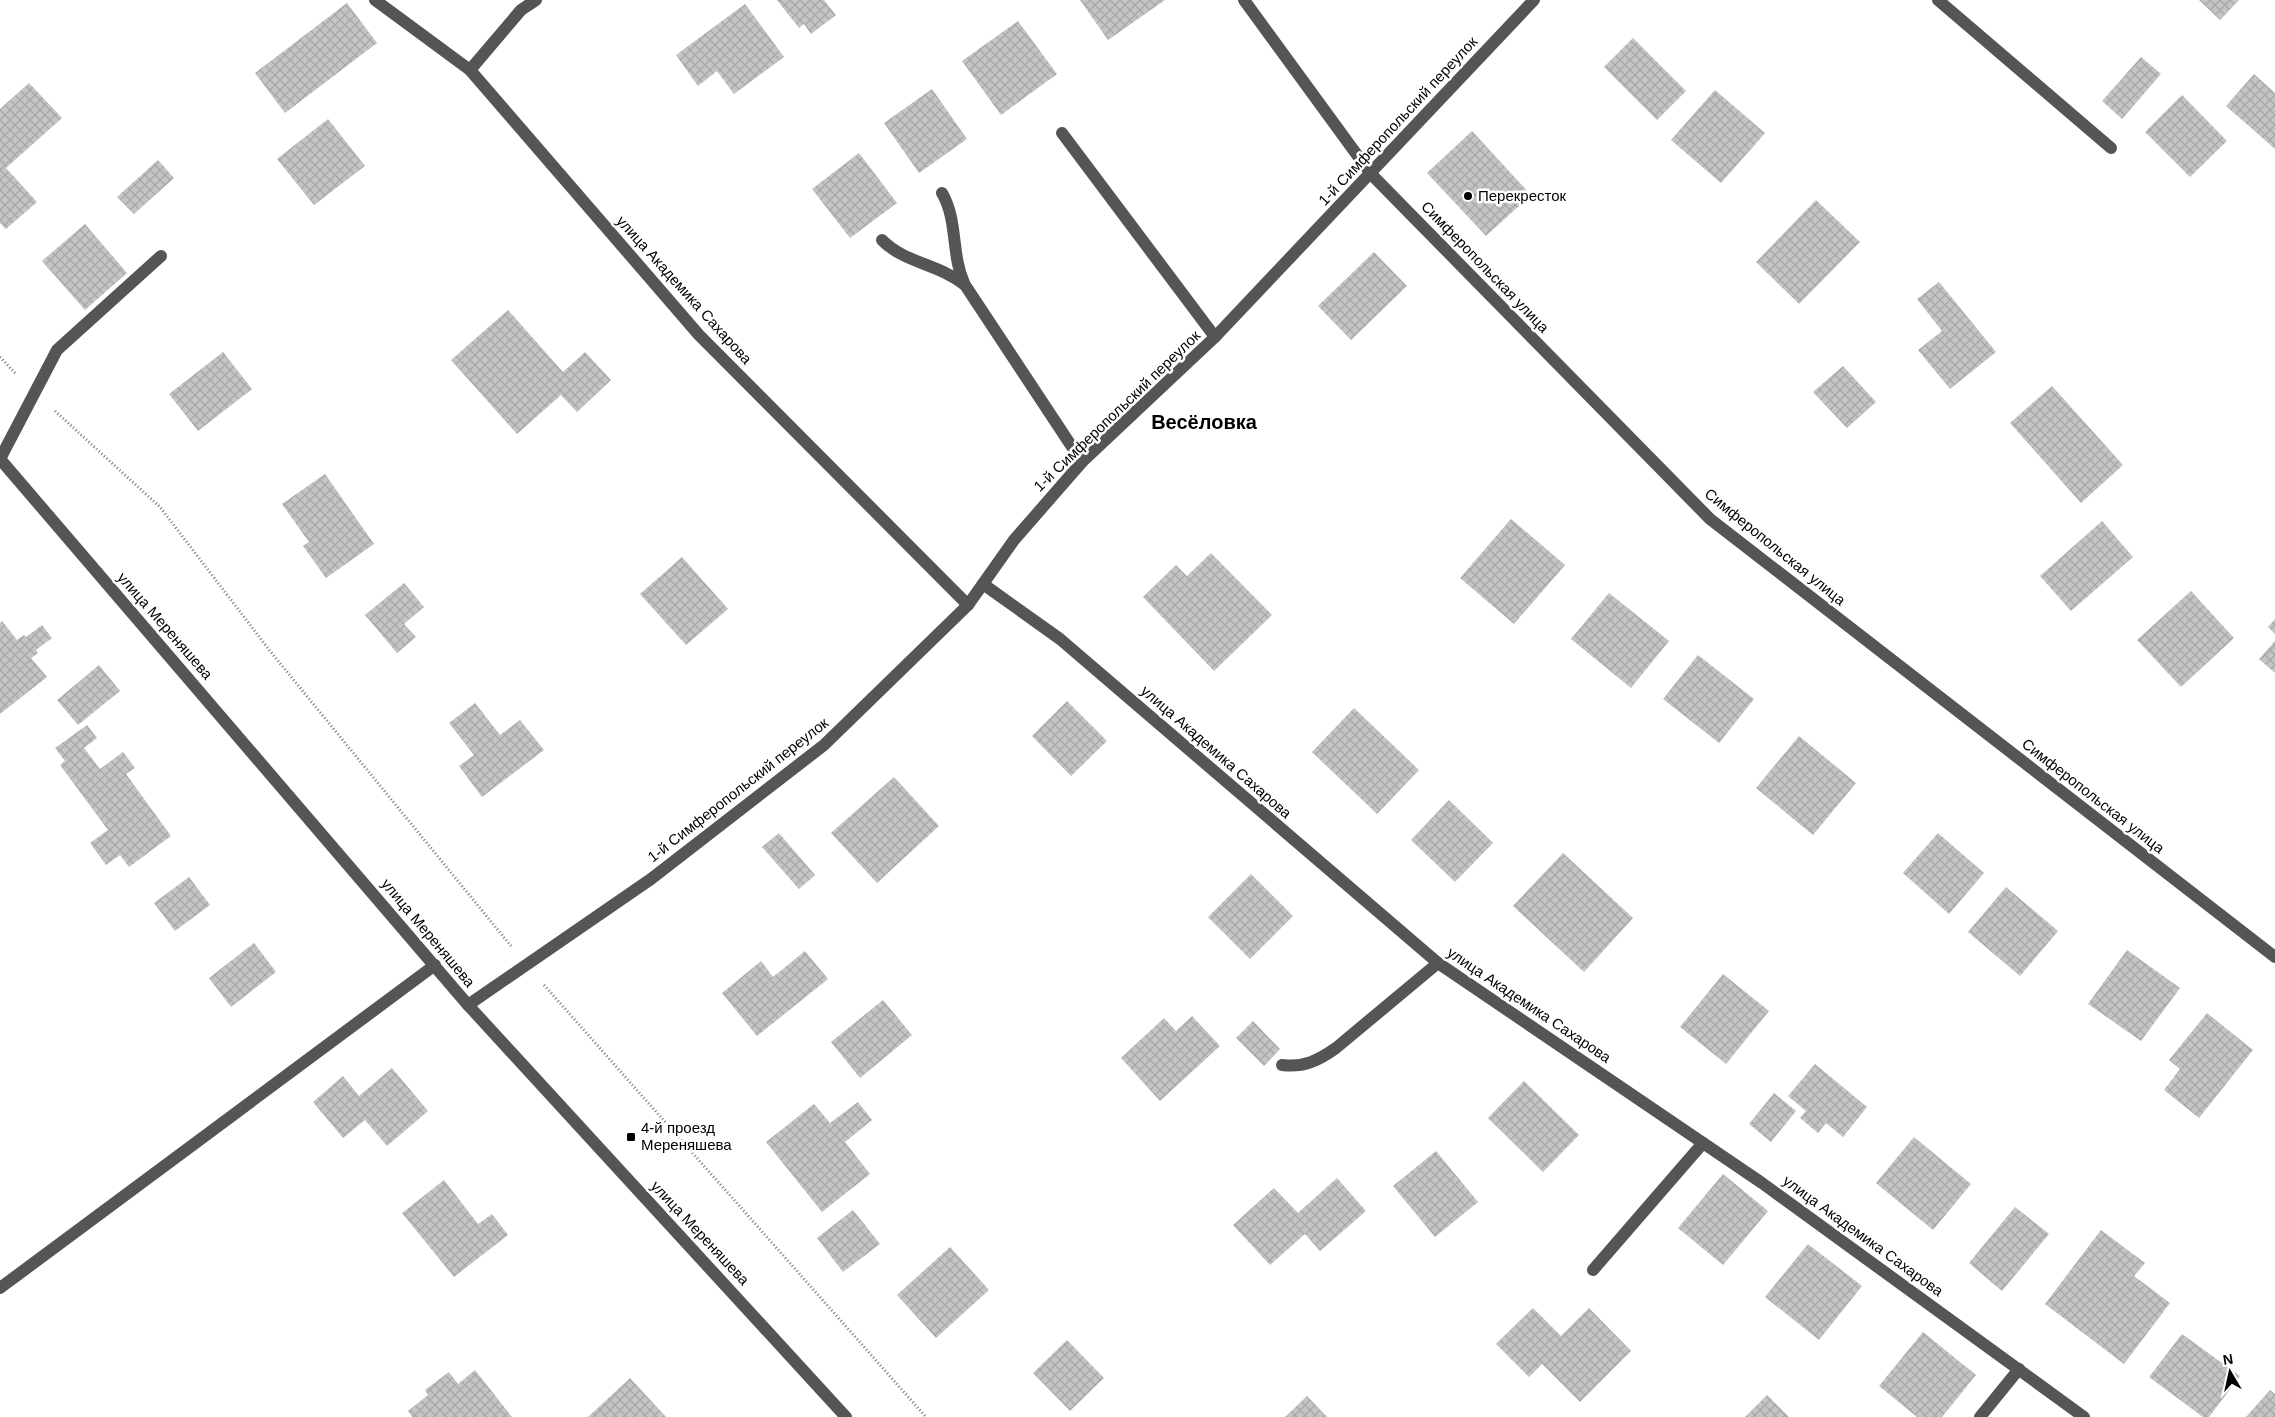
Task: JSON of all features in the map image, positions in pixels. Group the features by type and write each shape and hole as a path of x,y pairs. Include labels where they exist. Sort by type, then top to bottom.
{"street":[{"name":"улица Академика Сахарова","path":"375,0 470,70 699,334 968,605"},
{"path":"470,70 521,10 536,0"},
{"name":"Симферопольская улица","path":"1244,0 1371,174 1710,519 2275,956"},
{"name":"1-й Симферопольский переулок","path":"468,1005 651,879 824,746 968,605 1014,540 1082,462 1215,337 1534,0"},
{"path":"1938,0 2111,148"},
{"path":"1062,133 1215,337"},
{"path":"942,193 949,204 954,251 958,270 965,285 1082,462"},
{"path":"882,240 890,249 946,272 965,285"},
{"path":"0,459 57,350 161,256"},
{"name":"улица Мереняшева","path":"0,459 468,1005 846,1417"},
{"name":"улица Академика Сахарова","path":"983,584 1060,640 1438,963 1762,1183 2084,1417"},
{"path":"1282,1065 1294,1066 1319,1060 1438,963"},
{"path":"0,1288 435,965"},
{"path":"1593,1270 1703,1143"},
{"path":"1980,1417 2019,1370"}],"path":[{"path":"0,358 34,393 160,508 270,652 526,965 926,1417"}],"building":[{"path":"777,0 824,0 836,15 811,34 804,24 799,28"},
{"path":"1080,0 1165,0 1108,40"},
{"path":"2199,0 2239,0 2220,20"},
{"path":"347,3 377,43 285,113 255,73"},
{"path":"745,4 784,57 734,94 717,71 698,86 676,55"},
{"path":"1018,21 1057,74 1001,115 962,61"},
{"path":"1633,38 1686,91 1657,120 1604,67"},
{"path":"2141,57 2161,74 2122,119 2102,101"},
{"path":"2254,74 2275,93 2275,149 2226,106"},
{"path":"29,83 62,118 6,168 37,202 6,229 0,223 0,109"},
{"path":"932,89 967,139 919,173 884,123"},
{"path":"1715,90 1765,133 1721,183 1671,140"},
{"path":"2182,95 2227,141 2190,177 2145,132"},
{"path":"328,119 365,166 314,205 277,159"},
{"path":"1472,131 1531,195 1486,236 1427,173"},
{"path":"859,153 897,203 850,238 812,189"},
{"path":"158,160 174,178 134,214 117,197"},
{"path":"1816,200 1860,242 1799,304 1756,262"},
{"path":"85,224 127,273 85,310 42,261"},
{"path":"1374,252 1407,286 1351,340 1318,306"},
{"path":"1939,282 1996,352 1950,389 1918,350 1942,331 1917,299"},
{"path":"508,310 563,372 585,352 611,380 577,412 561,395 517,434 451,360"},
{"path":"223,352 252,389 198,431 169,394"},
{"path":"1843,366 1876,402 1847,428 1813,392"},
{"path":"2052,386 2123,465 2081,503 2010,423"},
{"path":"325,474 374,544 326,578 303,546 309,542 282,504"},
{"path":"1511,519 1565,565 1514,624 1460,578"},
{"path":"2102,521 2133,557 2071,611 2040,576"},
{"path":"1211,553 1272,615 1214,671 1143,597 1176,565 1187,576"},
{"path":"682,557 728,609 686,645 640,594"},
{"path":"404,583 424,607 404,624 416,637 397,653 365,615"},
{"path":"2191,591 2234,638 2181,687 2137,640"},
{"path":"1609,593 1669,641 1631,688 1571,639"},
{"path":"2275,619 2275,634 2268,627"},
{"path":"2,621 17,640 24,635 26,637 42,625 52,638 36,650 38,653 31,658 47,677 0,714 0,623"},
{"path":"2275,641 2275,673 2259,659"},
{"path":"1698,655 1754,699 1719,743 1663,699"},
{"path":"99,665 120,691 78,725 57,700"},
{"path":"1067,701 1107,741 1071,776 1032,736"},
{"path":"475,703 500,735 520,720 544,750 482,797 459,766 474,755 449,723"},
{"path":"1354,708 1419,770 1377,814 1312,752"},
{"path":"87,725 97,738 84,748 100,769 123,752 135,768 126,774 171,836 129,867 120,855 106,865 90,843 108,830 60,765 65,761 55,748"},
{"path":"1799,736 1856,783 1813,835 1756,788"},
{"path":"894,777 939,826 877,883 831,833"},
{"path":"1449,800 1493,843 1455,882 1411,840"},
{"path":"779,833 815,875 799,889 762,847"},
{"path":"1938,833 1984,873 1949,914 1903,873"},
{"path":"1563,853 1633,918 1584,972 1513,906"},
{"path":"1251,874 1293,916 1250,959 1208,917"},
{"path":"189,877 210,905 175,931 154,903"},
{"path":"2006,887 2058,931 2020,976 1968,932"},
{"path":"254,943 276,972 231,1007 209,978"},
{"path":"2127,950 2180,988 2141,1041 2088,1004"},
{"path":"805,951 828,979 757,1036 722,993 761,961 773,977"},
{"path":"1723,974 1769,1011 1726,1064 1680,1027"},
{"path":"883,1000 912,1035 860,1078 831,1042"},
{"path":"2207,1013 2253,1050 2199,1118 2164,1090 2180,1069 2169,1060"},
{"path":"1192,1016 1220,1046 1160,1101 1121,1058 1164,1018 1176,1031"},
{"path":"1253,1021 1280,1049 1264,1066 1236,1038"},
{"path":"1815,1064 1867,1107 1843,1137 1826,1123 1818,1133 1800,1118 1806,1111 1788,1096"},
{"path":"392,1068 428,1111 387,1146 365,1120 343,1138 313,1102 343,1076 359,1096"},
{"path":"1524,1081 1579,1135 1543,1172 1488,1118"},
{"path":"1774,1093 1796,1111 1771,1142 1749,1124"},
{"path":"858,1102 872,1120 845,1142 870,1174 822,1212 766,1142 814,1104 830,1123"},
{"path":"1914,1137 1971,1184 1933,1230 1876,1183"},
{"path":"1436,1151 1478,1202 1435,1237 1393,1186"},
{"path":"1723,1174 1768,1211 1723,1265 1678,1228"},
{"path":"1337,1178 1366,1211 1320,1251 1305,1234 1270,1265 1233,1225 1274,1188 1298,1213"},
{"path":"444,1180 478,1224 492,1214 508,1235 454,1277 402,1213"},
{"path":"2015,1207 2049,1234 2002,1291 1969,1263"},
{"path":"853,1210 880,1244 843,1272 817,1238"},
{"path":"2101,1230 2145,1263 2134,1276 2170,1303 2124,1364 2045,1304"},
{"path":"1808,1244 1862,1286 1819,1340 1765,1297"},
{"path":"950,1247 989,1290 936,1338 897,1295"},
{"path":"1533,1308 1561,1336 1589,1308 1631,1351 1580,1402 1542,1364 1529,1377 1496,1344"},
{"path":"1923,1332 1976,1375 1942,1417 1917,1417 1879,1386"},
{"path":"2182,1334 2240,1376 2209,1417 2203,1417 2149,1377"},
{"path":"1067,1340 1104,1378 1070,1411 1033,1373"},
{"path":"475,1370 512,1417 412,1417 408,1411 428,1395 425,1390 449,1372 458,1384"},
{"path":"630,1378 666,1417 588,1417"},
{"path":"2270,1390 2275,1394 2275,1417 2246,1417"},
{"path":"1767,1395 1789,1417 1745,1417"},
{"path":"1307,1396 1327,1417 1285,1417"}],"place":[{"name":"Перекресток","path":"1468,196"},
{"name":"4-й проезд Мереняшева","path":"631,1137"}],"district":[{"name":"Весёловка","path":"1204,422"}]}
